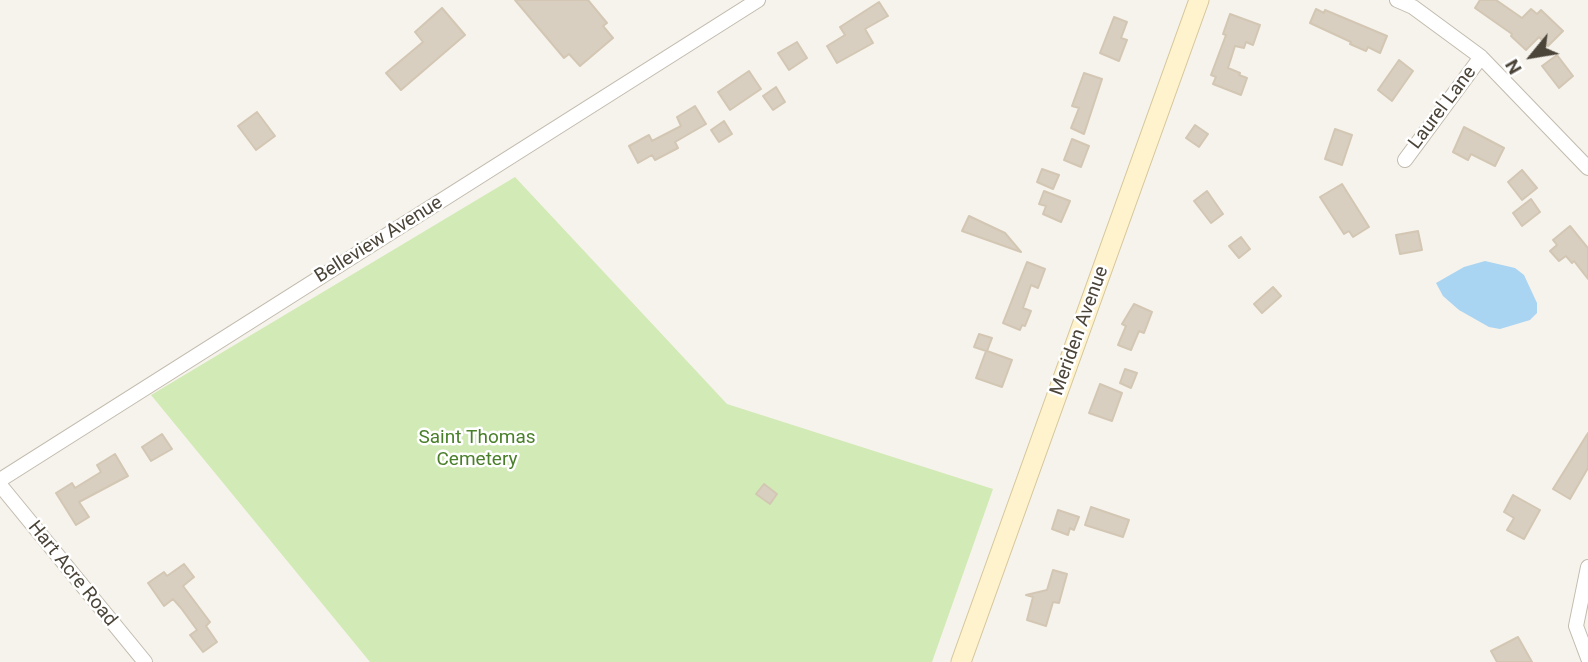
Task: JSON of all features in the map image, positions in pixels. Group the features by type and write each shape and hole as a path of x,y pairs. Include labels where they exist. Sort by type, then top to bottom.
{"main road":[{"name":"Meriden Avenue","path":"961,662 1199,0"}],"street":[{"name":"Belleview Avenue","path":"0,482 758,0"},
{"path":"1397,0 1413,7 1481,57 1588,168"},
{"name":"Laurel Lane","path":"1405,160 1481,57"},
{"name":"Hart Acre Road","path":"0,482 145,662"},
{"path":"1588,567 1576,626 1588,658"}],"green space":[{"name":"Saint Thomas Cemetery","path":"515,177 727,404 993,489 932,662 370,662 151,395"}],"water":[{"path":"1485,261 1515,268 1524,275 1537,303 1537,313 1530,320 1500,329 1489,327 1459,310 1443,296 1436,283 1464,267"}],"building":[{"path":"515,0 588,0 607,23 603,26 613,38 580,66 569,54 564,58"},
{"path":"1480,0 1496,0 1522,18 1531,9 1537,14 1541,10 1563,31 1548,46 1539,37 1526,50 1512,34 1475,8"},
{"path":"879,2 888,16 865,29 873,43 837,63 827,46 845,35 840,27"},
{"path":"442,8 465,35 401,90 386,73 423,42 415,32"},
{"path":"1316,9 1324,13 1325,10 1387,36 1380,53 1368,47 1366,51 1310,23"},
{"path":"1230,14 1260,25 1253,45 1246,42 1244,48 1235,46 1228,68 1247,78 1241,95 1213,84 1216,77 1211,75 1226,35 1223,34"},
{"path":"1114,17 1127,22 1121,38 1127,40 1119,61 1100,53"},
{"path":"797,42 807,58 789,70 778,53"},
{"path":"1557,55 1573,76 1559,88 1542,66"},
{"path":"1399,60 1413,71 1392,101 1378,90"},
{"path":"749,71 761,89 730,110 718,92"},
{"path":"1084,73 1102,79 1084,134 1071,128 1079,108 1072,106"},
{"path":"776,87 785,102 773,110 763,96"},
{"path":"695,106 706,124 675,142 678,148 655,160 652,155 638,163 629,146 649,135 652,141 681,126 677,117"},
{"path":"257,112 275,136 256,150 238,126"},
{"path":"724,121 732,134 719,142 711,130"},
{"path":"1195,125 1208,134 1199,147 1186,138"},
{"path":"1464,127 1504,148 1495,166 1471,154 1468,160 1453,152"},
{"path":"1335,129 1352,135 1342,165 1325,159"},
{"path":"1072,139 1089,146 1081,167 1064,160"},
{"path":"1042,169 1059,175 1053,189 1037,182"},
{"path":"1522,170 1537,188 1522,200 1508,182"},
{"path":"1342,184 1369,227 1353,237 1349,231 1344,234 1320,197"},
{"path":"1044,191 1070,201 1061,222 1043,214 1046,206 1039,204"},
{"path":"1207,191 1223,214 1211,223 1194,201"},
{"path":"1531,199 1540,212 1522,226 1513,213"},
{"path":"969,216 1005,233 1021,252 962,231"},
{"path":"1570,226 1588,248 1588,279 1574,261 1572,263 1566,256 1559,261 1550,251 1557,245 1553,240"},
{"path":"1418,231 1422,250 1400,254 1396,235"},
{"path":"1241,237 1250,249 1239,258 1229,246"},
{"path":"1027,262 1045,269 1038,288 1031,285 1023,308 1031,311 1025,326 1022,325 1020,330 1003,323"},
{"path":"1273,287 1281,296 1262,313 1254,304"},
{"path":"1134,304 1152,312 1144,333 1139,331 1131,350 1118,345 1126,326 1122,324"},
{"path":"979,334 992,338 987,351 1012,360 1002,387 976,378 986,351 974,347"},
{"path":"1125,369 1137,373 1131,388 1120,383"},
{"path":"1100,384 1122,393 1112,421 1089,413"},
{"path":"1588,433 1588,468 1570,499 1553,489"},
{"path":"162,434 172,449 151,461 142,447"},
{"path":"115,454 128,476 79,502 89,517 76,525 56,493 72,483 75,488 101,472 97,465"},
{"path":"764,484 777,494 770,504 756,494"},
{"path":"1513,495 1540,510 1524,539 1507,530 1514,518 1504,512"},
{"path":"1091,507 1129,520 1123,537 1085,525"},
{"path":"1058,510 1079,517 1074,530 1070,528 1068,535 1052,529"},
{"path":"184,564 194,577 183,586 210,622 206,626 217,642 203,652 190,635 197,630 181,608 173,599 164,606 148,583 164,572 167,576"},
{"path":"1053,570 1067,574 1059,603 1053,602 1046,626 1027,620 1033,597 1026,595 1047,590"},
{"path":"1518,637 1532,662 1497,662 1491,651"}]}
